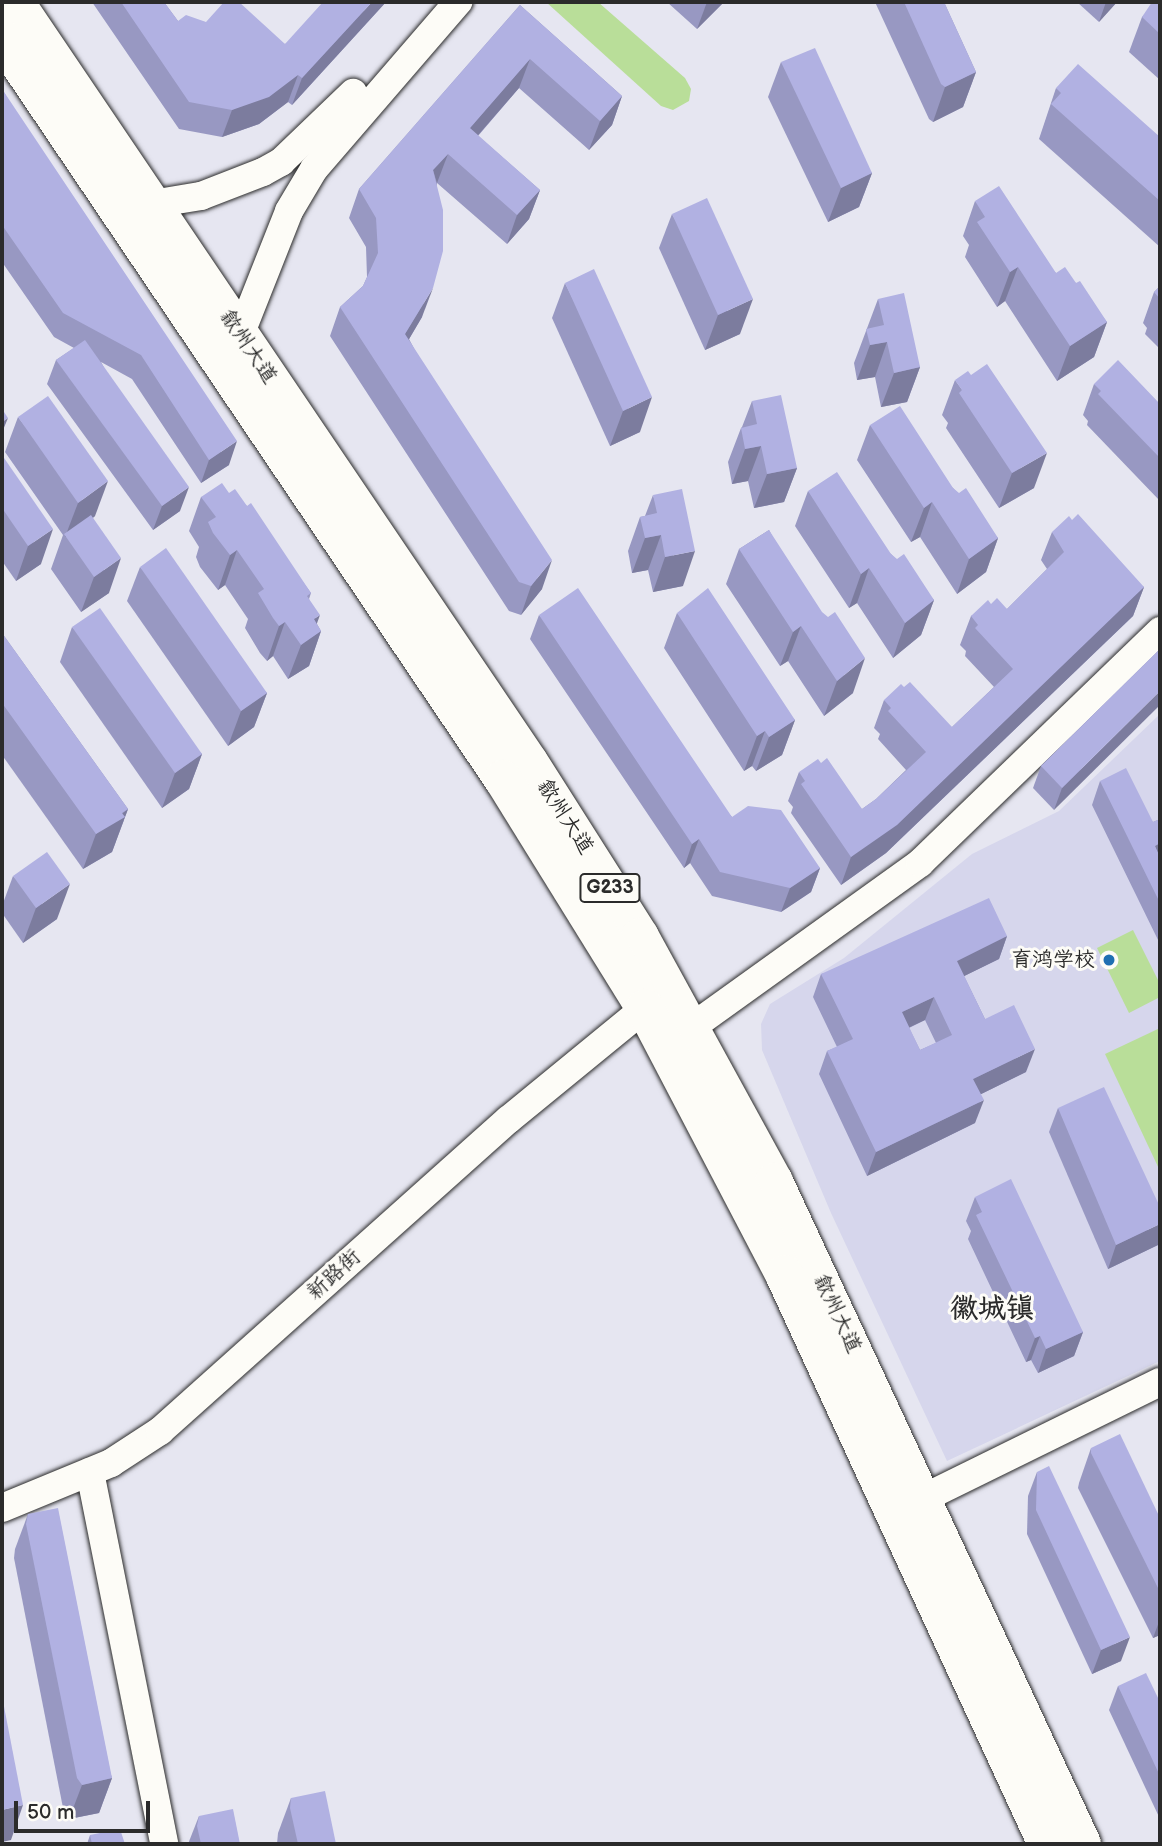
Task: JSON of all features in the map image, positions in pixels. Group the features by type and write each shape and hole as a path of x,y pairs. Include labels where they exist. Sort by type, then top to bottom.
{"highway":[{"name":"歙州大道","path":"15,2 579,838 692,1027 774,1182 1082,1844"},
{"name":"歙州大道","path":"2,38 503,779 645,1008 784,1274 1047,1844"}],"street":[{"path":"152,204 223,190 281,162 340,108 435,2"},
{"path":"240,335 289,211 314,169 458,2"},
{"path":"692,1027 920,863 1160,631"},
{"name":"新路街","path":"2,1508 90,1472 160,1431 509,1120 645,1008"},
{"path":"922,1499 1160,1382"},
{"path":"90,1472 164,1844"}],"shaded area":[{"path":"1160,714 1160,1361 947,1461 831,1213 762,1050 761,1024 770,1004 844,958 972,854 1059,811"}],"green space":[{"path":"546,2 598,2 685,78 691,89 689,101 673,110 661,106"},
{"path":"1133,930 1160,984 1160,997 1129,1013 1097,948"},
{"path":"1160,1028 1160,1171 1105,1054"}],"building":[{"path":"121,2 164,2 178,21 186,15 206,22 224,2 239,2 285,44 323,2 372,2 302,78 298,75 269,97 232,110 189,102"},
{"path":"904,2 944,2 976,72 945,87 941,84"},
{"path":"1152,2 1160,2 1160,34 1142,17"},
{"path":"520,5 622,96 600,121 530,59 470,128 540,190 517,215 448,154 433,170 443,210 443,251 433,288 405,334 552,560 531,586 519,582 340,307 363,286 378,253 376,218 359,189"},
{"path":"815,48 872,173 841,188 781,62"},
{"path":"1078,64 1160,137 1160,201 1051,104 1061,93 1056,88"},
{"path":"2,89 237,441 209,460 141,355 63,313 2,225"},
{"path":"999,186 1056,273 1065,267 1076,283 1080,281 1107,322 1070,346 1018,267 1010,272 977,222 985,217 975,201"},
{"path":"707,198 753,299 718,315 672,214"},
{"path":"594,269 652,397 623,411 565,283"},
{"path":"1160,286 1160,299 1154,292"},
{"path":"904,293 920,367 894,373 887,342 870,345 866,329 884,325 878,299"},
{"path":"85,340 189,487 162,506 56,360"},
{"path":"1118,360 1160,404 1160,458 1098,394 1101,391 1094,384"},
{"path":"987,364 1047,453 1012,473 959,393 962,390 955,380 968,371 971,375"},
{"path":"781,395 797,468 767,474 761,446 745,449 741,428 757,424 752,401"},
{"path":"48,396 108,481 78,503 18,417"},
{"path":"900,406 953,488 959,493 966,488 998,538 969,559 932,502 924,508 870,425"},
{"path":"2,409 8,418 2,422"},
{"path":"2,455 53,529 28,546 2,508"},
{"path":"837,472 891,554 897,559 904,554 934,600 905,623 869,568 861,574 808,491"},
{"path":"222,483 229,493 235,489 247,506 251,503 311,593 307,596 320,615 314,619 321,631 301,645 285,622 279,626 273,618 258,593 264,589 237,550 230,555 213,533 208,522 216,517 201,497"},
{"path":"682,489 695,551 665,557 661,535 645,538 640,517 657,513 653,495"},
{"path":"1078,514 1144,587 897,825 851,857 801,784 805,781 799,772 818,759 821,763 827,758 862,809 876,799 926,752 888,711 891,708 884,700 901,684 904,687 910,682 952,727 1013,669 975,628 978,625 971,616 988,600 991,604 997,598 1007,609 1064,552 1052,532 1069,516 1072,520"},
{"path":"91,515 121,558 94,577 64,534"},
{"path":"769,530 822,612 828,617 835,612 865,658 837,681 801,626 793,632 739,549"},
{"path":"166,548 267,693 241,711 140,567"},
{"path":"578,588 732,817 748,806 781,810 820,868 790,888 720,872 699,839 692,844 539,615"},
{"path":"708,588 795,720 769,737 765,731 757,736 677,613"},
{"path":"100,608 202,754 175,773 72,627"},
{"path":"2,633 128,809 122,813 125,817 96,834 2,703"},
{"path":"1160,649 1160,691 1062,788 1041,766"},
{"path":"1126,768 1153,822 1160,819 1160,843 1155,846 1160,857 1160,903 1100,781"},
{"path":"47,852 70,884 36,908 13,876"},
{"path":"989,898 1007,936 957,961 985,1019 1014,1005 1035,1049 973,1079 984,1100 876,1152 827,1051 853,1039 821,974","holes":["934,997 952,1035 920,1050 902,1012"]},
{"path":"1104,1087 1160,1207 1160,1224 1116,1245 1058,1108"},
{"path":"1011,1179 1083,1332 1046,1349 1040,1336 1035,1338 976,1215 982,1212 975,1197"},
{"path":"1120,1434 1160,1518 1160,1592 1091,1453 1091,1448"},
{"path":"1049,1466 1130,1637 1101,1650 1036,1510 1037,1472"},
{"path":"58,1508 112,1778 82,1785 77,1778 26,1524 28,1514"},
{"path":"1146,1673 1160,1702 1160,1776 1118,1686"},
{"path":"2,1696 23,1805 2,1810"},
{"path":"325,1791 336,1844 298,1844 290,1808 291,1798"},
{"path":"233,1809 240,1844 201,1844 197,1826 199,1816"},
{"path":"120,1829 125,1844 92,1844 90,1835"}],"place":[{"name":"育鸿学校","path":"1109,960"}],"district":[{"name":"徽城镇","path":"992,1309"}]}
